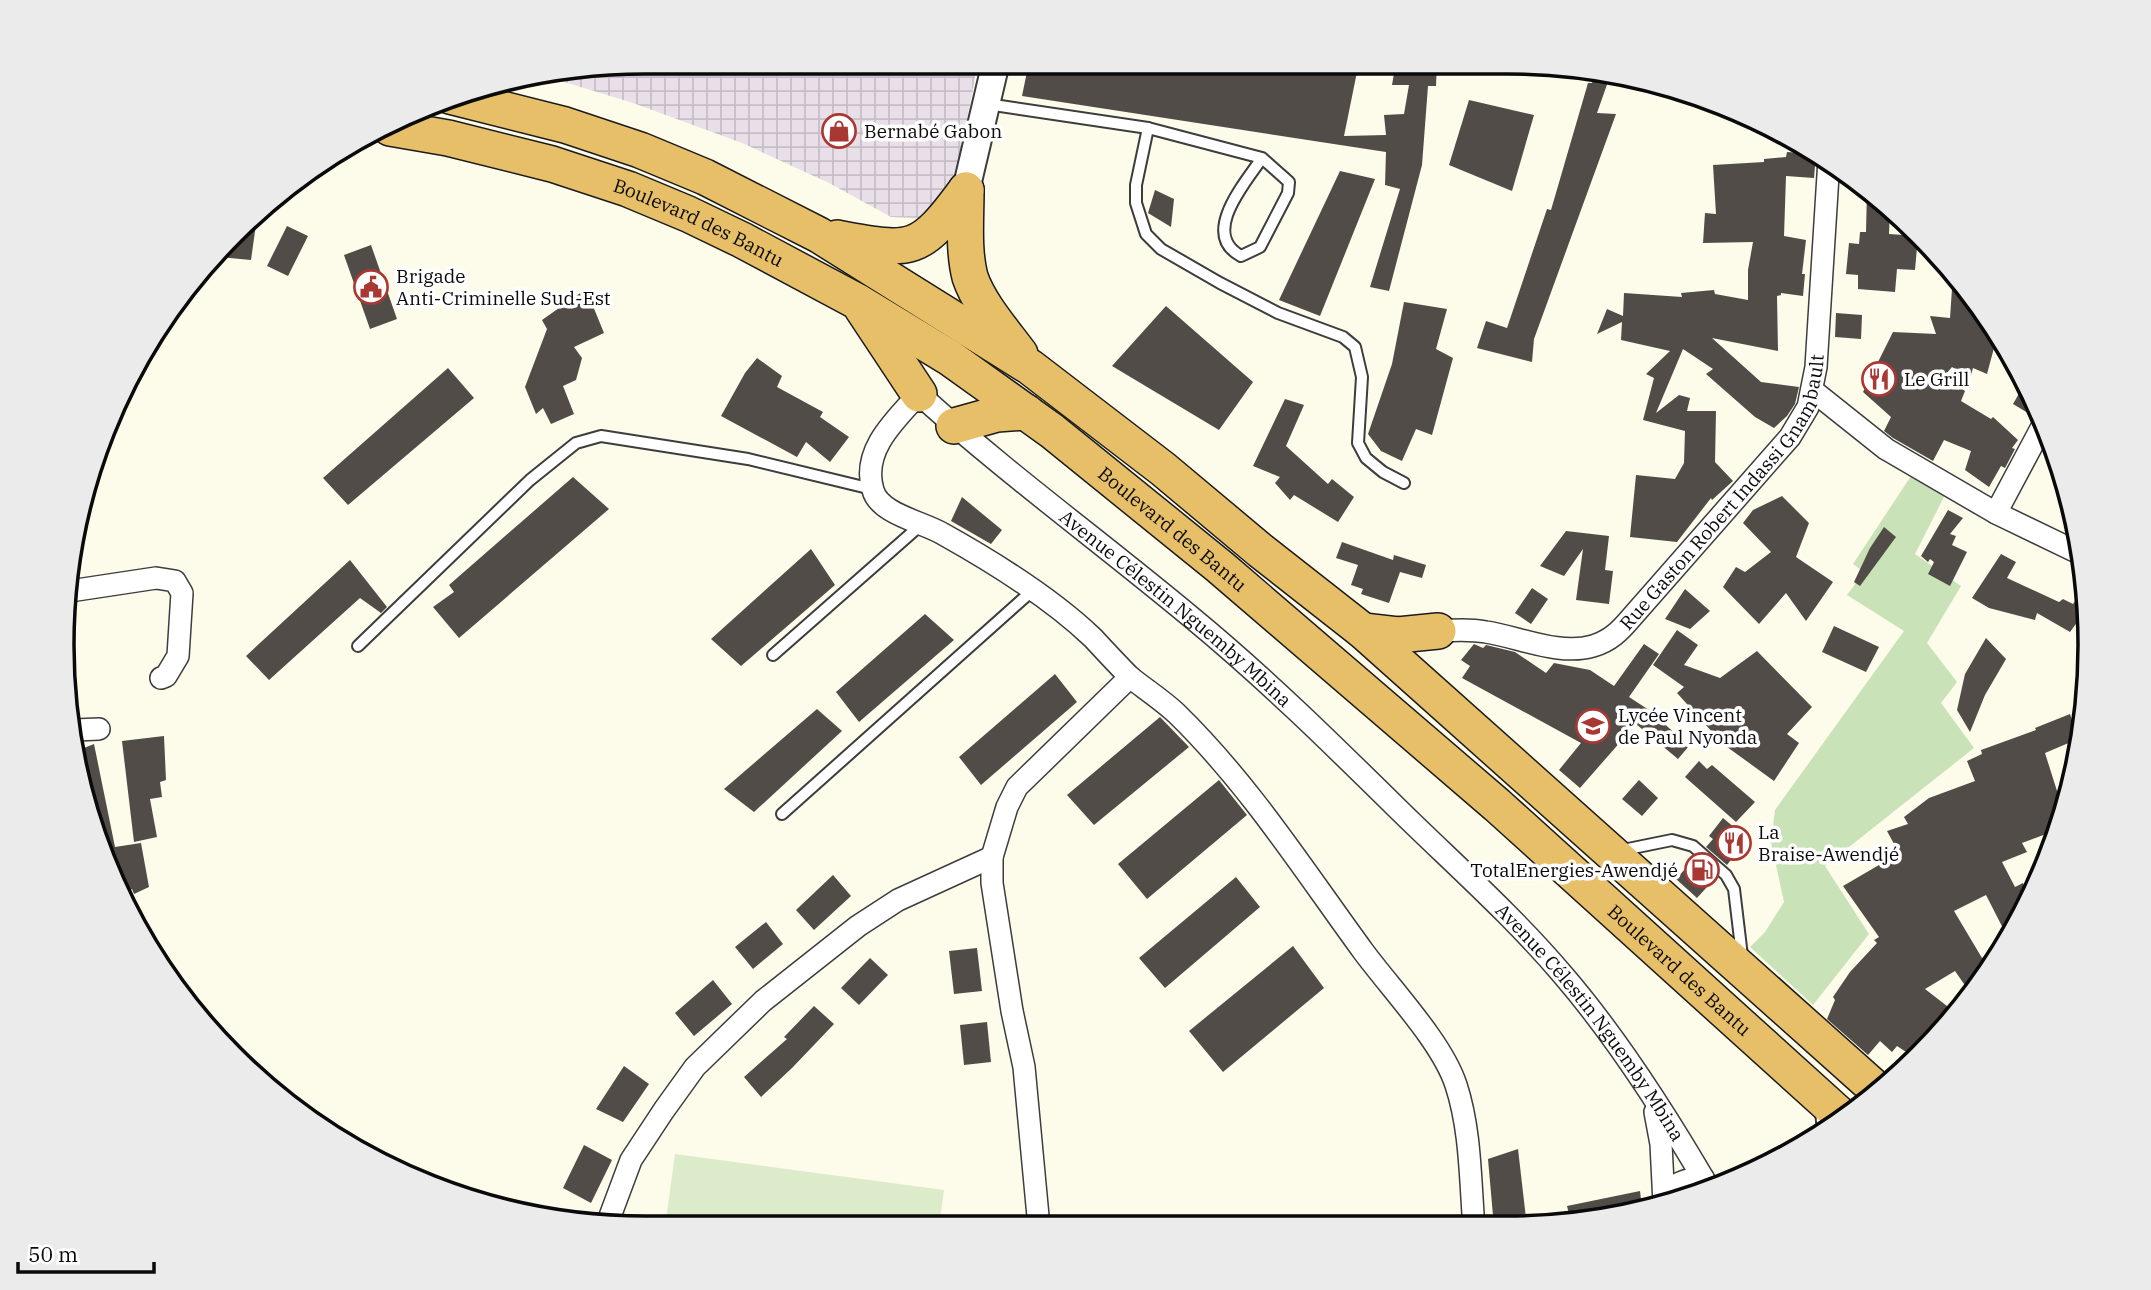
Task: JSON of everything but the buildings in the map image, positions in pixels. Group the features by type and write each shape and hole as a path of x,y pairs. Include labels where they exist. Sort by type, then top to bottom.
{"highway":[{"name":"Boulevard des Bantu","path":"470,101 565,125 640,150 705,177 818,235 1030,367 1153,461 1363,631 1871,1085"},
{"name":"Boulevard des Bantu","path":"398,129 448,138 552,164 628,189 742,240 858,302 950,358 1026,412 1231,576 1497,805 1831,1107"},
{"path":"818,235 891,248 915,243 930,234 966,190"},
{"path":"966,190 967,245 971,277 981,298 1030,367"},
{"path":"858,302 919,394"},
{"path":"954,426 997,414 1026,412"},
{"path":"1363,631 1398,635 1438,631"},
{"path":"1418,682 1416,672 1419,652 1423,643 1438,631"}],"street":[{"path":"966,190 994,74"},
{"name":"Rue Gaston Robert Indassi Gnambault","path":"1438,631 1487,632 1575,649 1590,648 1615,636 1790,437 1800,422 1812,390 1816,367 1828,173"},
{"path":"1812,390 1886,449 1996,513 2069,548"},
{"path":"919,394 878,444 873,457 872,489 877,502 889,510 923,523 978,554 1033,590 1091,637 1130,677 1173,710 1211,749 1279,832 1362,950 1429,1035 1446,1063 1456,1084 1466,1121 1473,1216"},
{"name":"Avenue Célestin Nguemby Mbina","path":"919,394 954,426 1192,618 1312,723 1480,889 1562,973 1622,1052 1704,1181"},
{"path":"1996,513 2037,435"},
{"path":"76,591 156,578 175,581 182,593 178,656 166,676 161,678"},
{"path":"1038,1216 1024,1067 992,883 992,857 1007,807 1017,788 1130,677"},
{"path":"80,730 99,729"},
{"path":"610,1215 631,1160 664,1110 695,1067 762,1001 858,926 898,900 992,857"},
{"path":"1653,1099 1661,1144 1664,1194"},
{"path":"1668,1193 1684,1180 1699,1183"}],"lane":[{"path":"988,104 1148,128 1262,158 1289,182 1288,193 1260,247 1241,256 1229,250 1223,237 1228,207 1262,158"},
{"path":"1148,128 1136,185 1139,219 1146,234 1161,249 1220,283 1278,313 1343,337 1355,347 1362,377 1358,443 1366,458 1383,472 1404,483"},
{"path":"358,646 530,480 576,443 601,436 748,459 872,489"},
{"path":"773,655 923,523"},
{"path":"782,814 1033,590"},
{"path":"1612,852 1672,840 1693,846 1727,874 1734,889 1744,973"}],"shaded area":[{"name":"Bernabé Gabon","path":"645,74 976,74 954,188 934,211 919,218 891,217 829,183 742,143 633,103 558,80"}],"green space":[{"path":"1915,470 1947,491 1915,554 1961,586 1927,643 1957,682 1941,703 1974,748 1825,866 1869,934 1813,1005 1750,947 1765,932 1784,902 1771,842 1775,810 1904,631 1847,595 1864,572 1853,564"},
{"path":"675,1154 944,1190 940,1216 667,1216"}],"place":[{"name":"Bernabé Gabon","path":"839,131"},
{"name":"Brigade Anti-Criminelle Sud-Est","path":"371,287"},
{"name":"Le Grill","path":"1879,379"},
{"name":"Lycée Vincent de Paul Nyonda","path":"1593,726"},
{"name":"La Braise-Awendjé","path":"1734,843"},
{"name":"TotalEnergies-Awendjé","path":"1702,870"}]}
